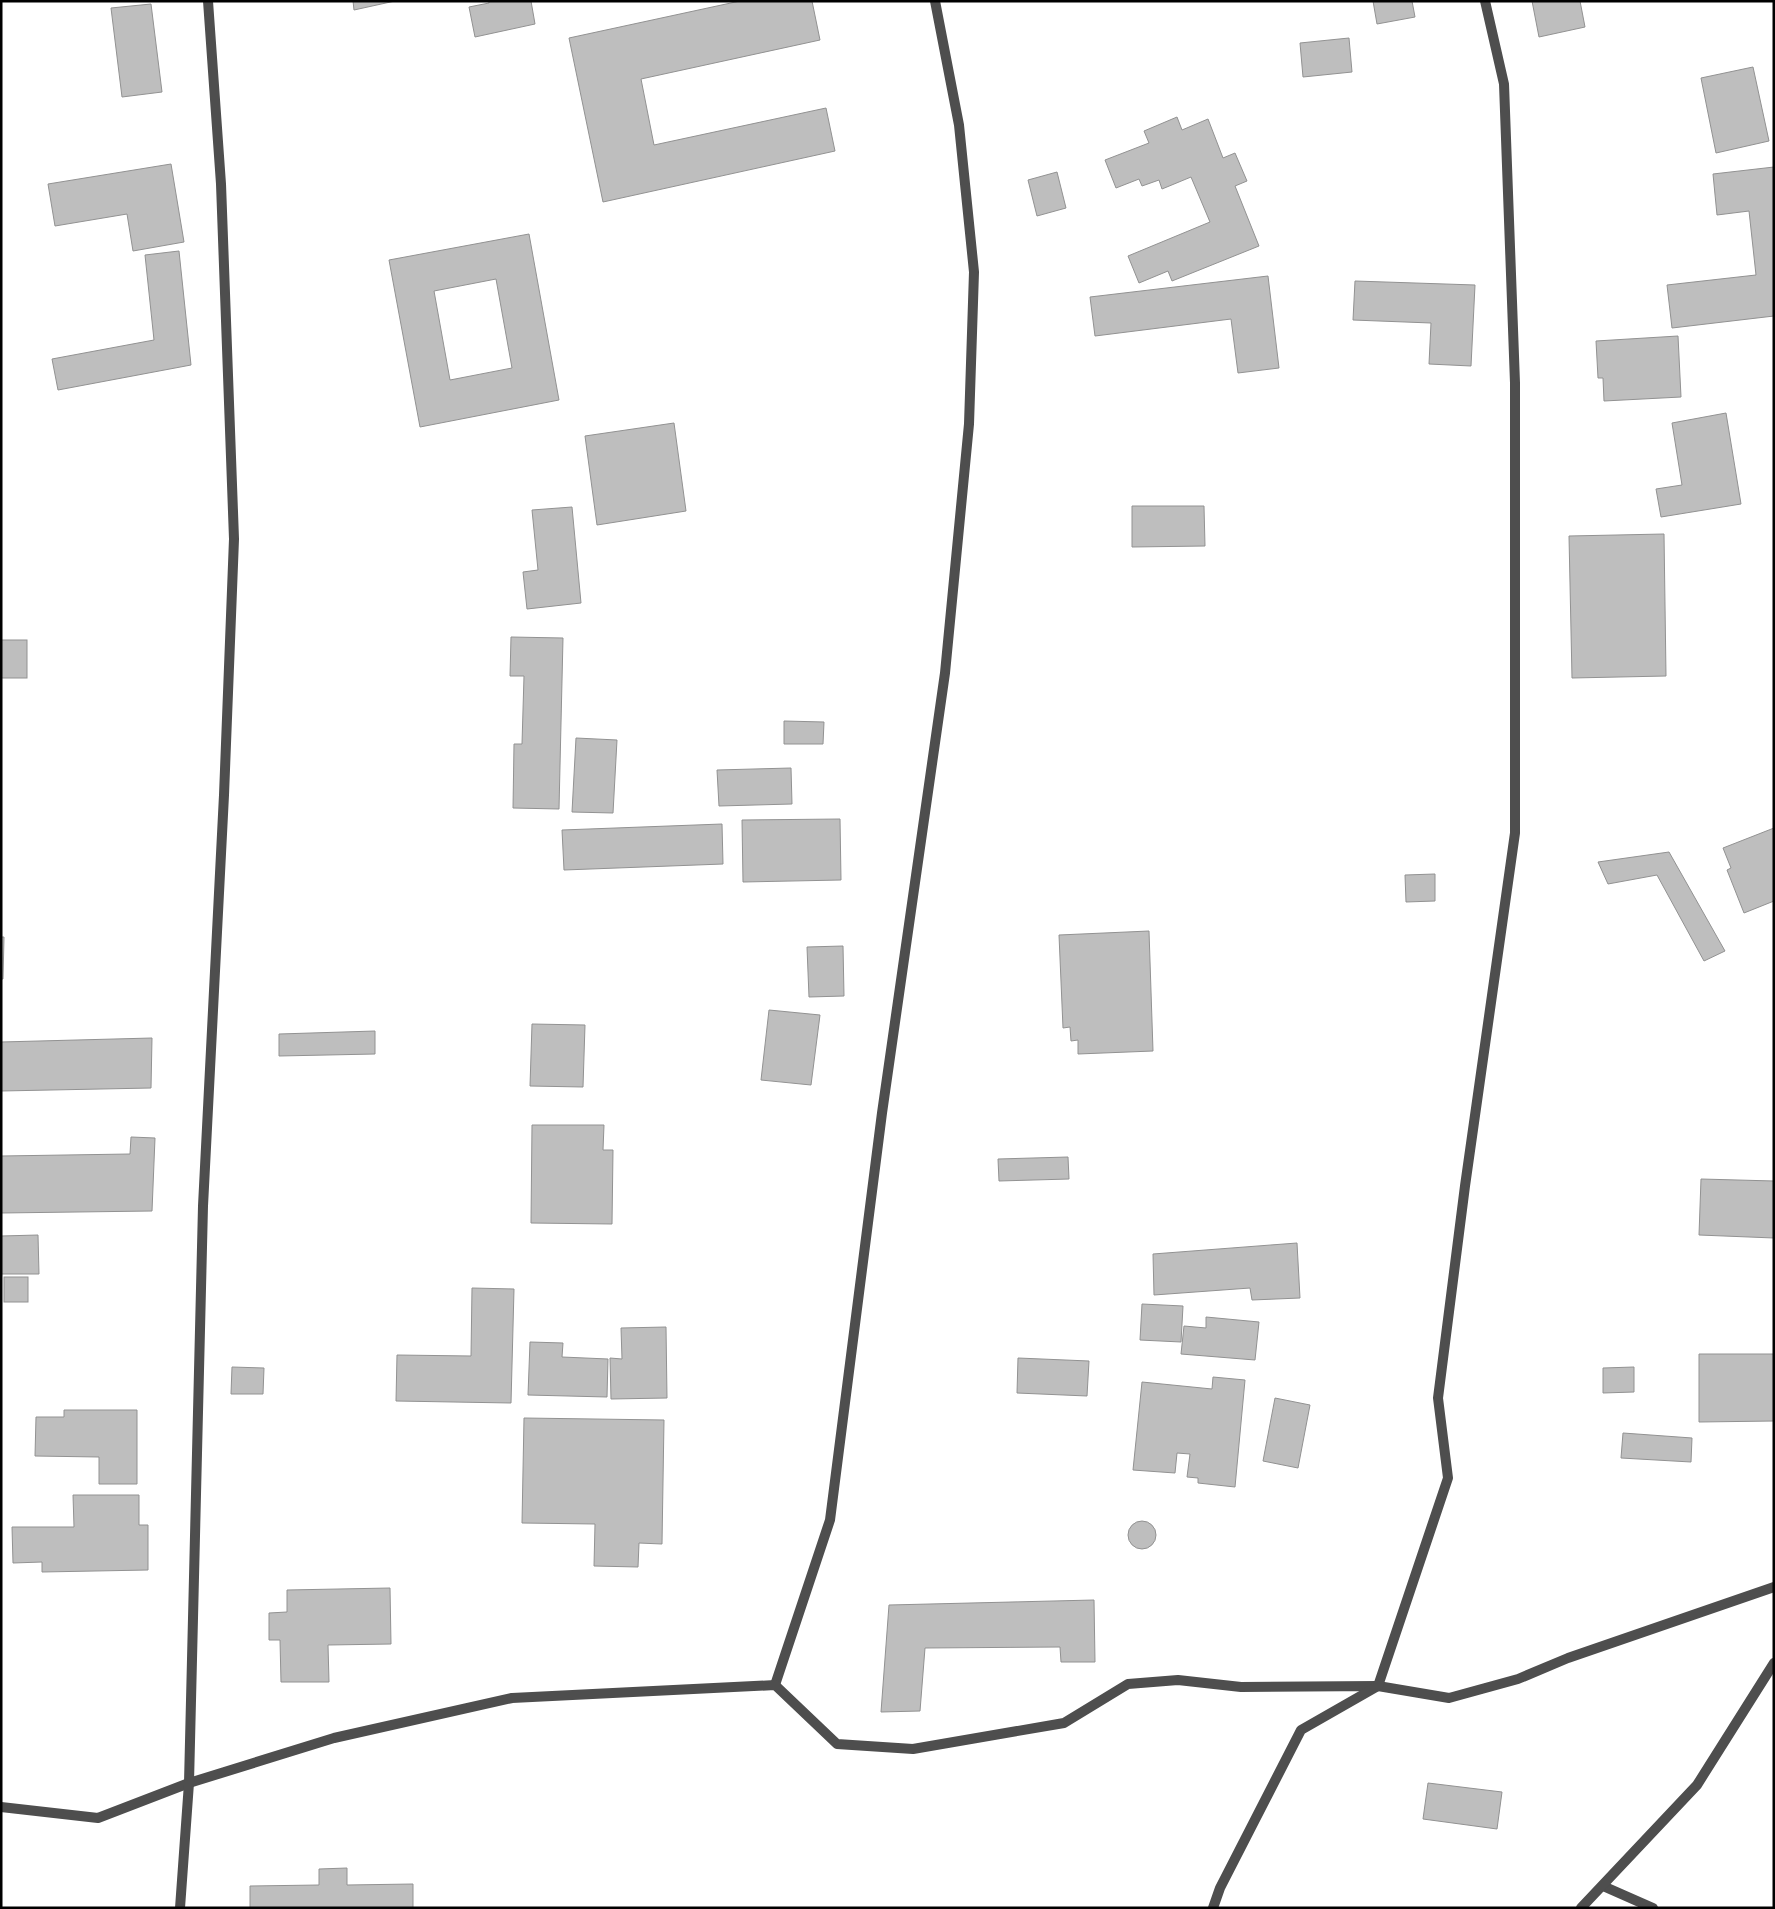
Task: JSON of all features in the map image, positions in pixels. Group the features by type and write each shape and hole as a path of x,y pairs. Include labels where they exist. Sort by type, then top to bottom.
{"street":[{"path":"180,1908 189,1783 202,1206 224,786 234,539 222,184 208,1"},
{"path":"775,1685 830,1520 882,1114 945,673 968,434 974,272 959,125 935,1"},
{"path":"1213,1908 1220,1888 1301,1730 1378,1686 1448,1478 1438,1398 1465,1186 1516,834 1515,383 1504,94 1485,1"},
{"path":"1,1807 98,1818 189,1783 334,1738 512,1698 775,1685 837,1744 913,1749 1064,1723 1128,1684 1178,1680 1241,1687 1378,1686 1448,1698 1518,1679 1568,1658 1774,1587"},
{"path":"1581,1908 1697,1785 1774,1663"},
{"path":"1603,1886 1653,1908"}],"building":[{"path":"353,1 395,1 354,10"},
{"path":"489,1 531,1 535,24 475,37 469,7 489,3"},
{"path":"740,1 812,1 820,40 641,79 654,145 826,108 835,151 603,202 569,38"},
{"path":"1373,1 1412,1 1415,17 1377,24"},
{"path":"1532,1 1580,1 1585,27 1539,37"},
{"path":"151,4 162,92 122,97 111,8"},
{"path":"1349,38 1352,72 1303,77 1300,43"},
{"path":"1753,67 1769,141 1716,153 1701,78"},
{"path":"1177,117 1182,130 1208,119 1223,158 1235,153 1247,181 1235,186 1259,246 1172,281 1168,271 1139,283 1128,256 1210,222 1191,177 1162,189 1159,180 1142,186 1139,179 1116,188 1105,160 1149,143 1144,131"},
{"path":"171,164 184,242 133,251 127,214 55,226 48,184"},
{"path":"1774,167 1774,316 1672,328 1667,285 1756,275 1749,211 1717,215 1713,174"},
{"path":"1057,172 1066,208 1037,216 1028,180"},
{"path":"529,234 559,400 420,427 389,260","holes":["496,279 512,368 450,380 434,291"]},
{"path":"179,251 191,365 58,390 52,359 154,340 145,255"},
{"path":"1268,276 1279,368 1238,373 1231,319 1095,336 1090,297"},
{"path":"1355,281 1475,285 1471,366 1429,364 1431,323 1353,320"},
{"path":"1678,336 1681,397 1604,401 1603,378 1598,378 1596,341"},
{"path":"1726,413 1741,504 1661,517 1656,489 1682,485 1672,423"},
{"path":"674,423 686,511 597,525 585,436"},
{"path":"1132,506 1204,506 1205,546 1132,547"},
{"path":"572,507 581,603 527,609 523,572 538,570 532,510"},
{"path":"1664,534 1666,676 1572,678 1569,536"},
{"path":"511,637 563,638 559,809 513,808 514,744 522,744 524,676 510,676"},
{"path":"1,640 27,640 27,678 1,678"},
{"path":"784,721 824,722 823,744 784,744"},
{"path":"576,738 617,740 613,813 572,812"},
{"path":"791,768 792,804 719,806 717,770"},
{"path":"840,819 841,880 743,882 742,820"},
{"path":"722,824 723,864 564,870 562,830"},
{"path":"1774,828 1774,901 1744,913 1727,870 1731,868 1723,848"},
{"path":"1669,852 1725,951 1704,961 1657,875 1608,884 1598,862"},
{"path":"1435,874 1435,901 1406,902 1405,875"},
{"path":"1149,931 1153,1051 1078,1054 1078,1040 1071,1041 1070,1027 1063,1028 1059,935"},
{"path":"1,937 4,937 3,979 1,979"},
{"path":"843,946 844,996 809,997 807,947"},
{"path":"769,1010 820,1015 811,1085 761,1080"},
{"path":"532,1024 585,1025 583,1087 530,1086"},
{"path":"375,1031 375,1054 279,1056 279,1034"},
{"path":"152,1038 151,1088 1,1091 1,1042"},
{"path":"532,1125 604,1125 603,1150 613,1150 612,1224 531,1223"},
{"path":"131,1137 155,1138 152,1211 1,1213 1,1156 130,1154"},
{"path":"1068,1157 1069,1179 999,1181 998,1159"},
{"path":"1701,1179 1774,1181 1774,1238 1699,1235"},
{"path":"38,1235 39,1274 1,1274 1,1236"},
{"path":"1297,1243 1300,1298 1252,1300 1250,1288 1154,1295 1153,1254"},
{"path":"4,1277 28,1277 28,1302 4,1302"},
{"path":"472,1288 514,1289 511,1403 396,1401 397,1355 471,1356"},
{"path":"1142,1304 1183,1306 1181,1342 1140,1340"},
{"path":"1206,1317 1259,1322 1255,1360 1181,1354 1184,1326 1206,1328"},
{"path":"666,1327 667,1398 611,1399 610,1358 622,1359 621,1328"},
{"path":"530,1342 563,1343 562,1357 608,1359 607,1397 528,1395"},
{"path":"1699,1354 1774,1354 1774,1421 1699,1422"},
{"path":"1018,1358 1089,1361 1087,1396 1017,1393"},
{"path":"232,1367 264,1368 263,1394 231,1394"},
{"path":"1634,1367 1634,1392 1603,1393 1603,1368"},
{"path":"1213,1377 1245,1380 1235,1487 1198,1483 1198,1478 1187,1477 1190,1454 1177,1453 1175,1473 1133,1470 1142,1382 1212,1389"},
{"path":"1275,1398 1310,1405 1298,1468 1263,1461"},
{"path":"64,1410 137,1410 137,1484 99,1484 99,1457 35,1456 36,1417 64,1417"},
{"path":"524,1418 664,1420 662,1544 639,1543 638,1567 594,1566 595,1524 522,1523"},
{"path":"1623,1433 1692,1438 1691,1462 1621,1458"},
{"path":"73,1495 139,1495 139,1525 148,1525 148,1570 42,1572 42,1562 13,1563 12,1527 74,1527"},
{"path":"1142,1521 1152,1525 1156,1535 1152,1545 1142,1549 1132,1545 1128,1535 1132,1525"},
{"path":"390,1588 391,1644 328,1645 329,1682 281,1682 280,1640 269,1640 269,1613 287,1612 287,1590"},
{"path":"1094,1600 1095,1662 1061,1662 1060,1647 925,1648 920,1711 881,1712 889,1605"},
{"path":"1428,1783 1502,1792 1497,1829 1423,1819"},
{"path":"347,1868 347,1885 413,1884 413,1908 250,1908 250,1886 319,1885 319,1869"}]}
